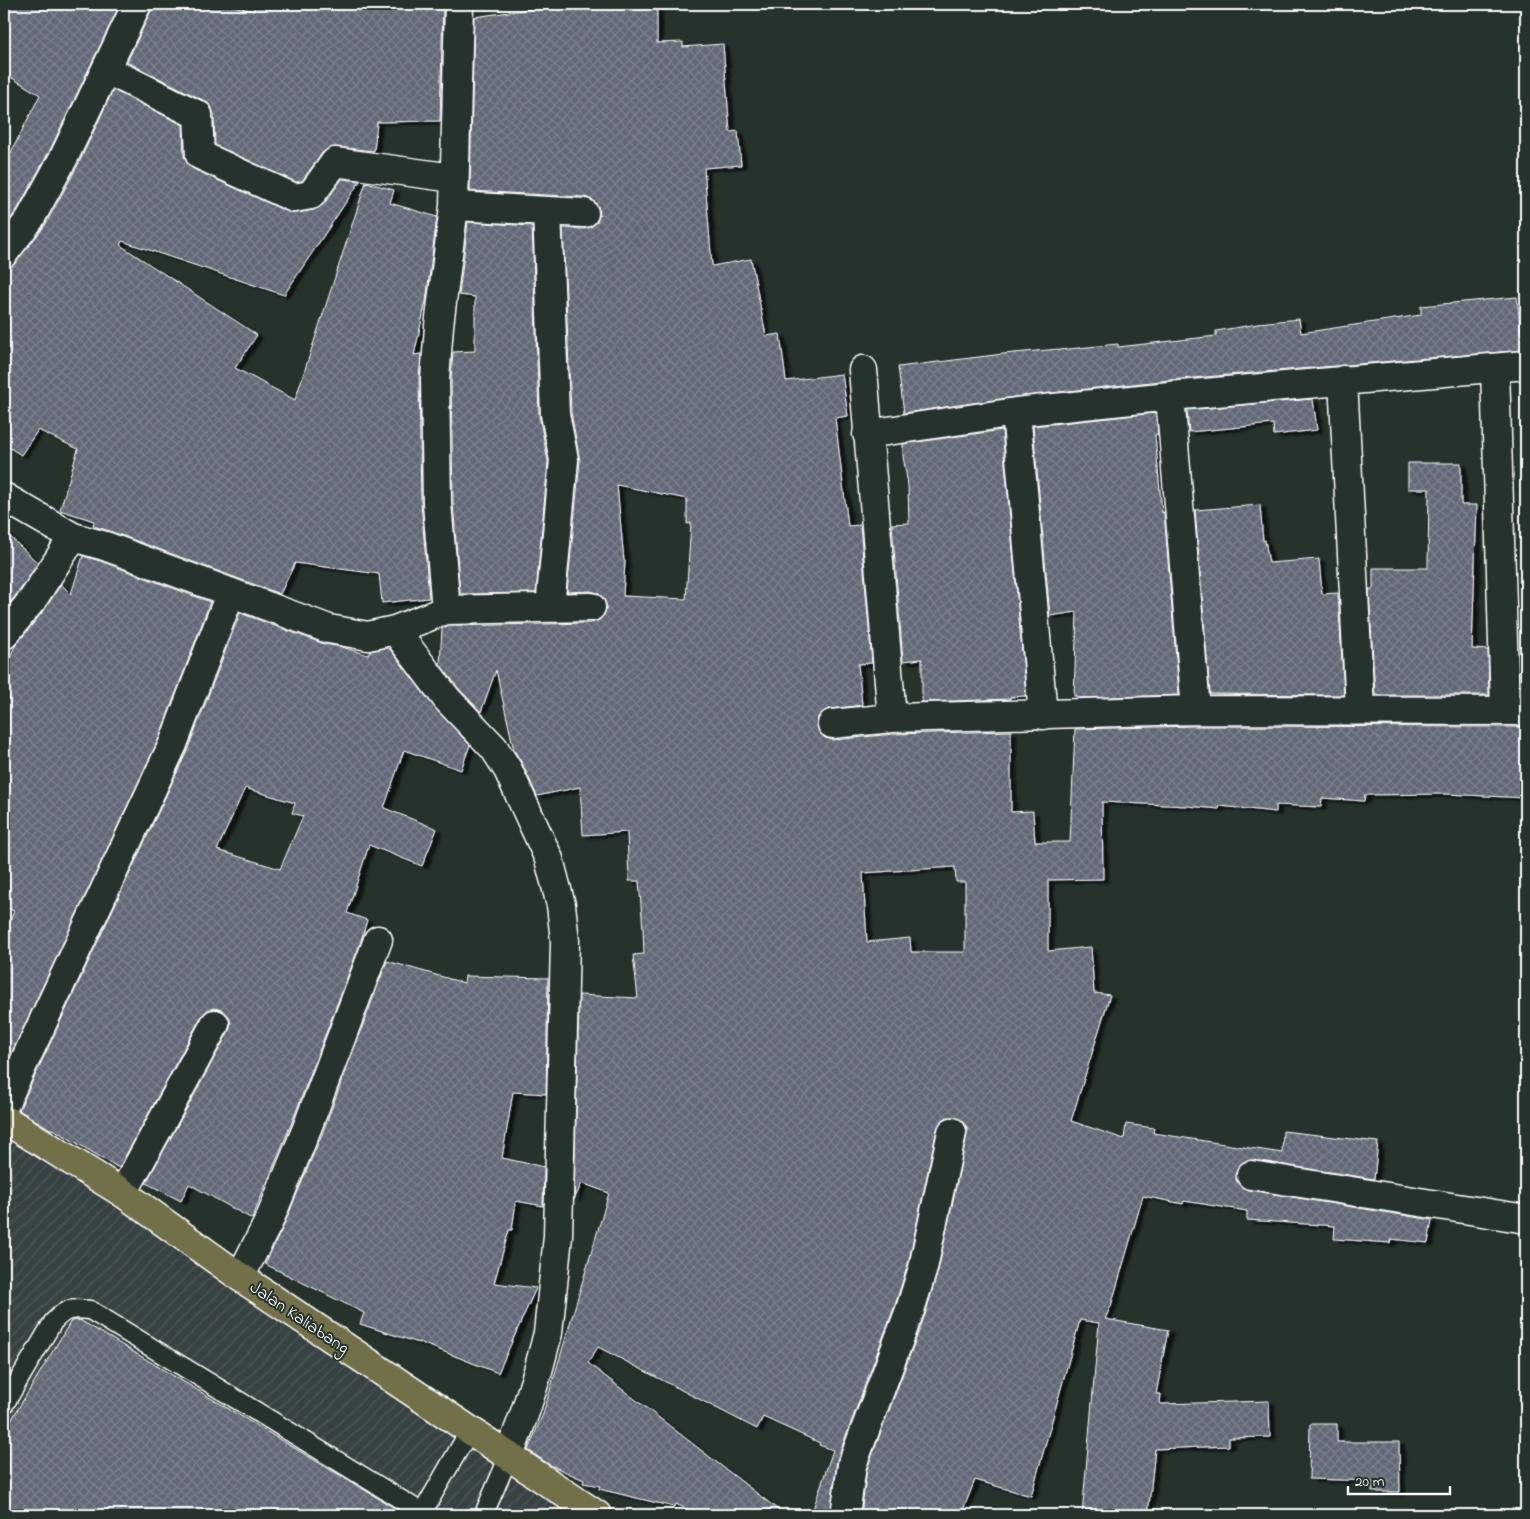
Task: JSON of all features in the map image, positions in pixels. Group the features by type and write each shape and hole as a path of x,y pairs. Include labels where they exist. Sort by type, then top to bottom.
{"main road":[{"name":"Jalan Kaliabang","path":"4,1119 123,1193 240,1277 597,1515"}],"street":[{"path":"4,253 30,219 64,157 137,4"},
{"path":"446,610 437,503 435,379 438,326 454,206 459,4"},
{"path":"107,70 198,116 200,155 294,198 311,195 335,162 454,178"},
{"path":"454,206 584,213"},
{"path":"547,211 555,414 564,460 550,607"},
{"path":"867,434 1016,412 1343,380 1526,365"},
{"path":"832,724 892,718 1196,710 1516,710 1495,368"},
{"path":"863,370 892,718"},
{"path":"1343,380 1360,710"},
{"path":"1170,396 1196,710"},
{"path":"1016,412 1043,715"},
{"path":"4,497 73,536 105,546 230,594 329,629 368,636 396,630 446,610 591,607"},
{"path":"4,635 33,599 73,536"},
{"path":"4,1105 173,744 230,594"},
{"path":"396,630 447,700 494,748 508,770 549,858 561,906 565,941 558,1236 548,1333 535,1381 509,1456"},
{"path":"240,1277 269,1221 378,940"},
{"path":"123,1193 215,1024"},
{"path":"845,1515 852,1465 910,1310 923,1268 952,1132"},
{"path":"1251,1175 1526,1219"}],"lane":[{"path":"4,1405 53,1322 62,1312 73,1308 90,1310 422,1514 470,1430"},
{"path":"485,1515 509,1456"}],"shaded area":[{"path":"4,1119 597,1515 4,1515"}],"building":[{"path":"4,4 120,4 50,150 17,210 4,228 4,166 40,95 4,73"},
{"path":"152,4 223,4 254,11 254,4 443,4 440,121 377,122 374,151 337,147 329,148 322,153 302,181 296,182 215,145 214,114 211,106 205,101 127,62 151,11"},
{"path":"552,4 657,4 657,43 683,42 683,47 723,44 730,132 738,131 741,165 704,168 712,266 751,259 766,336 780,334 786,381 842,374 848,416 835,418 848,526 860,525 872,663 858,664 862,705 830,709 818,717 817,726 825,738 834,740 893,734 1011,731 1011,812 1033,811 1035,842 1070,842 1075,729 1196,726 1526,727 1526,798 1446,794 1365,795 1364,801 1322,798 1321,807 1276,805 1276,812 1220,806 1219,809 1102,802 1103,879 1048,880 1048,951 1091,947 1094,993 1110,995 1071,1121 1124,1139 1126,1124 1154,1128 1153,1133 1282,1153 1283,1131 1378,1142 1374,1179 1253,1160 1245,1161 1239,1166 1236,1172 1236,1180 1241,1187 1249,1190 1432,1220 1428,1243 1391,1239 1390,1243 1334,1239 1335,1226 1247,1220 1247,1211 1184,1201 1183,1204 1143,1196 1111,1306 1105,1319 1168,1330 1156,1394 1161,1394 1160,1404 1269,1401 1270,1437 1229,1438 1229,1446 1155,1449 1148,1515 1082,1515 1099,1323 1080,1320 1031,1496 975,1480 961,1515 861,1515 867,1469 925,1315 938,1271 967,1135 967,1128 963,1121 955,1117 947,1117 941,1121 937,1129 908,1264 895,1305 837,1460 830,1515 811,1515 833,1450 763,1417 757,1429 598,1347 588,1363 785,1515 700,1515 676,1504 674,1507 599,1489 600,1486 583,1483 584,1480 550,1465 528,1450 543,1414 609,1193 582,1183 574,1200 579,995 638,998 633,955 644,954 639,881 629,881 627,832 583,835 580,787 537,796 514,750 496,670 481,712 459,689 440,664 442,628 449,626 591,623 599,620 604,615 607,607 604,599 598,593 591,591 567,592 580,461 571,412 563,228 583,229 591,227 597,222 600,214 598,206 593,200 585,197 470,191 474,17 552,6","holes":["617,485 687,499 687,524 691,523 686,599 623,596 625,561","955,867 956,882 965,882 965,952 911,952 910,938 867,942 863,873"]},
{"path":"113,90 183,125 184,156 187,163 193,169 288,212 297,213 314,210 324,204 342,179 360,181 284,295 122,241 120,245 257,335 235,368 295,400 366,182 394,190 390,203 437,217 426,301 414,355 421,354 419,379 421,503 429,598 382,603 379,574 295,563 280,594 93,526 94,521 60,510 78,449 38,430 21,455 4,444 4,268 10,267 16,262 44,227 78,165"},
{"path":"468,222 532,226 539,415 548,461 536,593 460,594 453,502 451,379 453,352 475,351 475,297 459,295"},
{"path":"1517,297 1523,350 1169,380 1014,397 904,413 898,367 1003,354 1118,344 1118,347 1216,336 1216,331 1258,323 1299,319 1301,333 1421,315 1421,306"},
{"path":"1313,399 1317,430 1274,435 1273,424 1189,432 1187,410"},
{"path":"1156,413 1158,434 1155,435 1162,513 1164,512 1179,695 1077,698 1077,696 1074,696 1077,612 1050,616 1033,426"},
{"path":"1002,430 1026,696 1010,697 1010,699 922,702 922,659 903,661 892,524 909,523 908,485 903,444"},
{"path":"1408,463 1461,463 1461,505 1477,505 1472,649 1488,650 1489,695 1375,695 1369,589 1373,589 1373,568 1428,568 1429,489 1408,489"},
{"path":"1260,505 1263,541 1265,540 1269,563 1319,559 1322,594 1338,593 1344,695 1210,694 1195,510"},
{"path":"4,531 38,563 8,605 4,601"},
{"path":"83,556 210,602 159,738 4,1069 4,934 14,911 4,907 4,677 15,646 45,609 61,584 71,594"},
{"path":"240,613 324,644 368,655 370,651 390,649 435,708 470,745 461,770 404,750 384,808 437,829 422,866 369,845 347,913 367,920 360,944 292,1122 252,1219 189,1184 181,1201 146,1183 229,1031 231,1023 229,1016 222,1010 214,1008 207,1010 201,1017 119,1168 19,1110 187,751","holes":["245,788 295,803 292,813 303,816 280,869 217,850"]},
{"path":"1519,653 1526,654 1526,695 1520,695"},
{"path":"387,961 464,983 465,976 548,978 546,1094 513,1092 502,1158 544,1167 543,1206 516,1201 512,1230 509,1230 494,1283 536,1288 498,1373 419,1342 360,1324 364,1313 265,1264 283,1227 322,1134"},
{"path":"80,1320 406,1515 4,1515 4,1432 71,1321"},
{"path":"1310,1424 1337,1424 1337,1442 1399,1442 1400,1492 1372,1492 1372,1481 1309,1479"}]}
